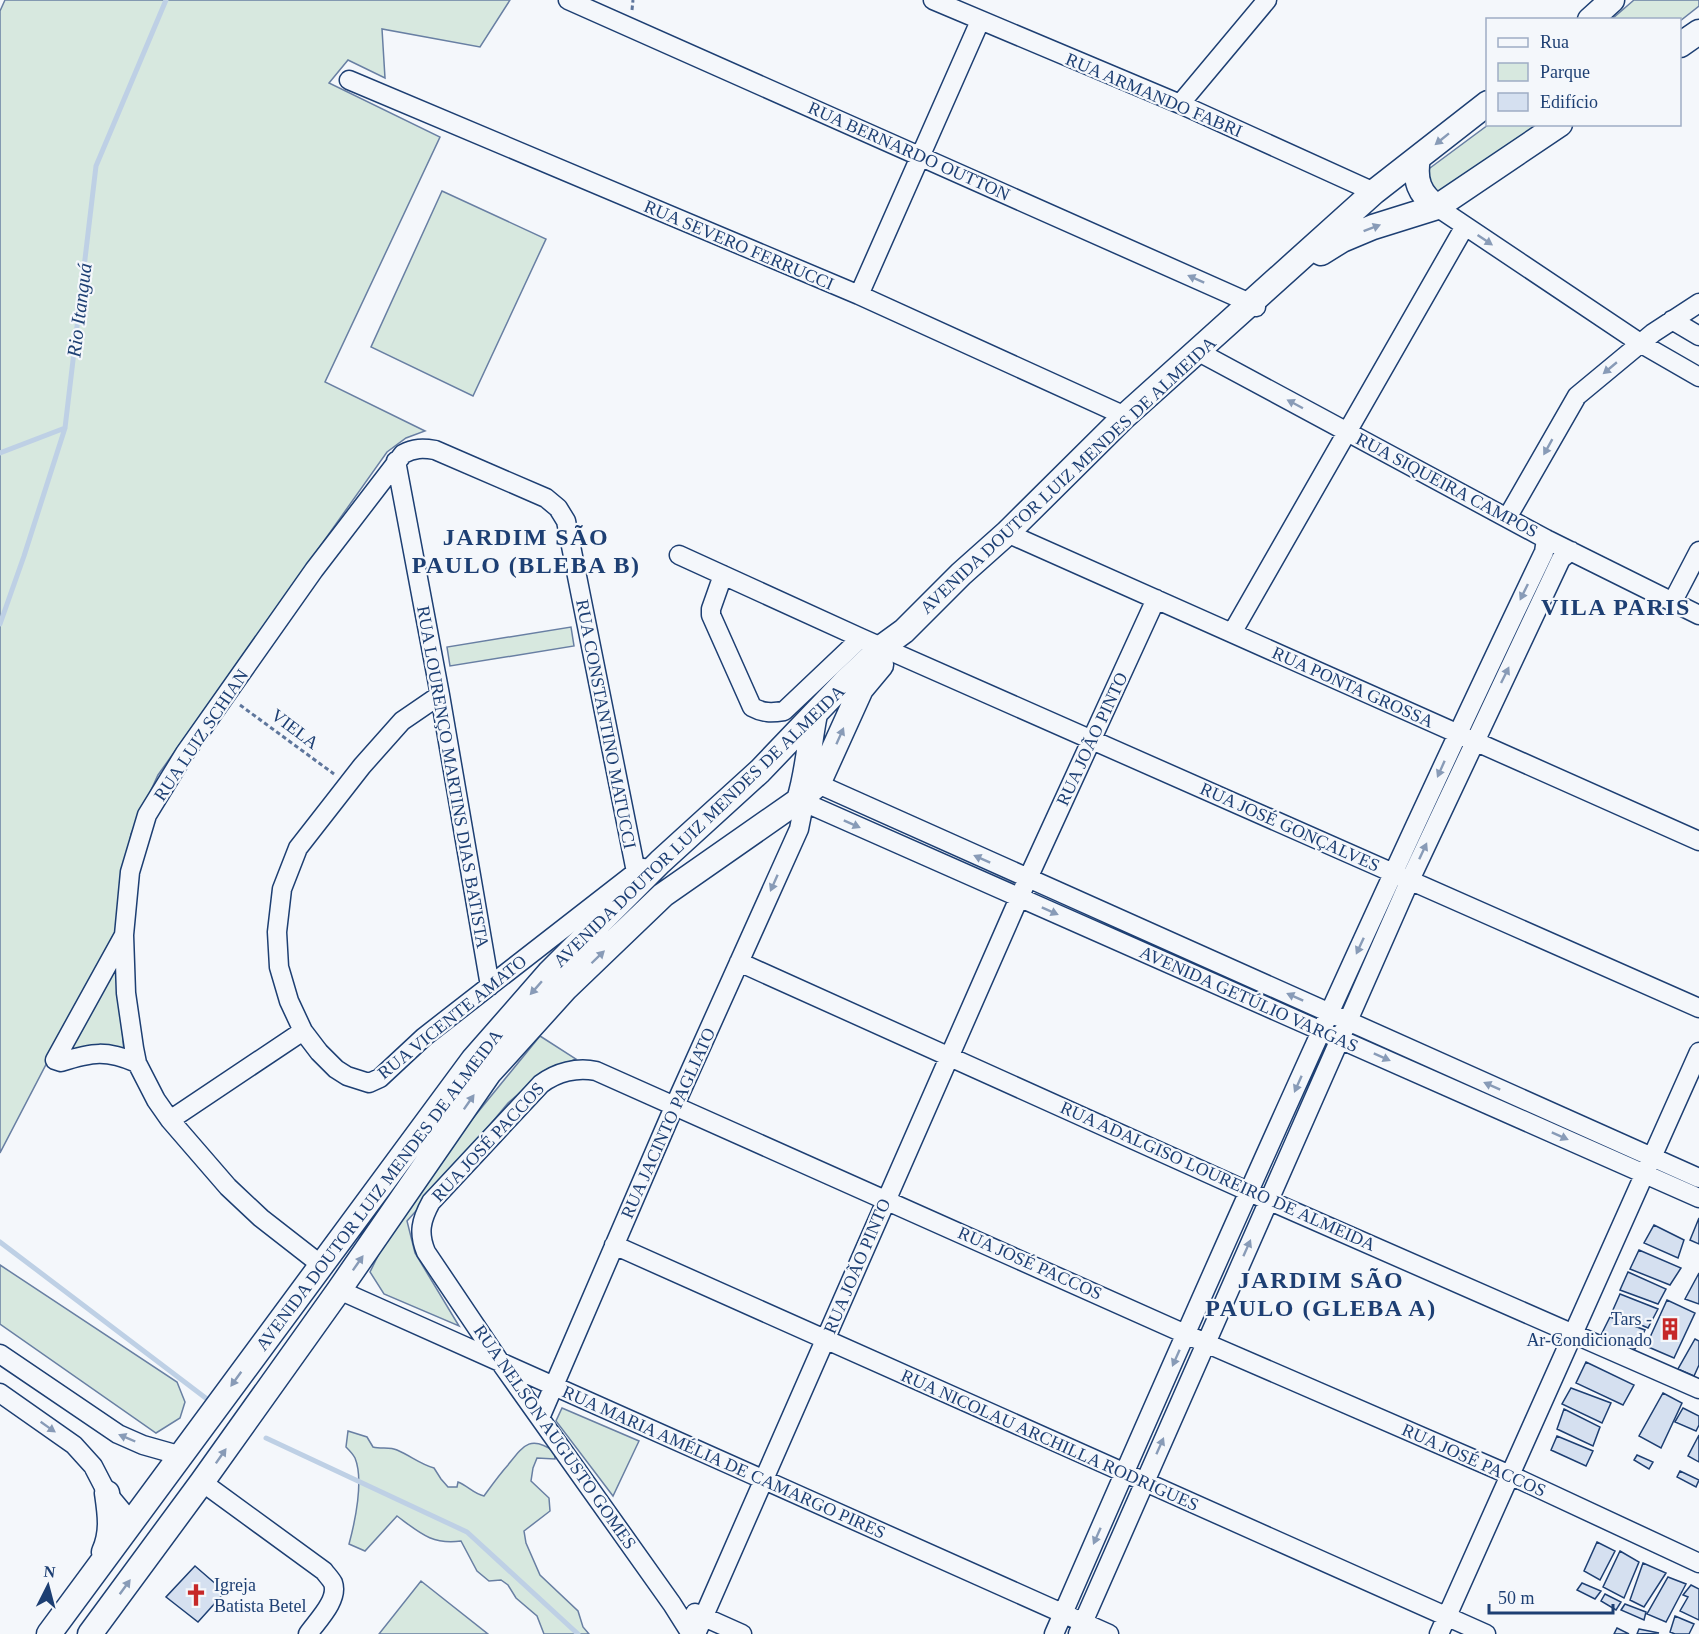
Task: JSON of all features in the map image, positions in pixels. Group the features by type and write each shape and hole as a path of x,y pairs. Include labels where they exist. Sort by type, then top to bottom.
{"main road":[{"path":"1592,18 1612,0"},
{"path":"1681,44 1699,32"},
{"name":"AVENIDA DOUTOR LUIZ MENDES DE ALMEIDA","path":"1253,305 1374,192 1486,105"},
{"name":"AVENIDA DOUTOR LUIZ MENDES DE ALMEIDA","path":"49,1634 182,1456 320,1264 473,1060 612,900 660,862 760,771 885,642 1007,533 1125,416 1233,320 1310,260 1342,240 1373,227 1437,207 1557,126"},
{"path":"1418,158 1416,183 1422,194 1437,207"},
{"path":"1374,192 1410,207 1437,207"},
{"name":"AVENIDA DOUTOR LUIZ MENDES DE ALMEIDA","path":"90,1634 339,1290 489,1073 566,988 663,895 779,814 808,787 885,642"},
{"path":"808,787 807,756 814,714"},
{"path":"760,771 784,771 808,787"},
{"path":"182,1456 191,1473 186,1503"},
{"path":"94,1573 109,1541 111,1521 107,1493"},
{"path":"132,1522 150,1528 170,1526"}],"street":[{"name":"RUA BERNARDO OUTTON","path":"568,0 1253,305"},
{"name":"RUA ARMANDO FABRI","path":"933,0 1180,104 1374,192"},
{"path":"1180,104 1267,0"},
{"path":"859,295 980,21"},
{"name":"RUA SEVERO FERRUCCI","path":"349,80 859,295 1125,416"},
{"path":"1437,207 1640,343 1699,377"},
{"path":"1232,633 1465,226"},
{"path":"1507,518 1577,396 1640,343 1699,303"},
{"path":"1699,315 1699,328"},
{"path":"1672,320 1699,336"},
{"name":"RUA SIQUEIRA CAMPOS","path":"1197,351 1546,539 1699,615"},
{"name":"RUA CONSTANTINO MATUCCI","path":"396,462 412,449 435,450 546,498 558,508 566,521 636,872"},
{"name":"RUA LUIZ SCHIAN","path":"320,1264 261,1218 228,1187 170,1120 156,1100 138,1064 134,1048 126,993 124,934 130,872 147,815 185,753 314,570 396,462"},
{"name":"RUA LOURENÇO MARTINS DIAS BATISTA","path":"396,462 440,695 490,986"},
{"name":"RUA PONTA GROSSA","path":"1007,533 1699,841"},
{"path":"1054,1634 1330,1012 1402,877 1466,737 1544,552 1546,539"},
{"path":"1466,737 1561,559 1571,551"},
{"path":"1673,601 1699,551"},
{"name":"RUA JOSÉ GONÇALVES","path":"679,555 885,642 1092,739 1699,1008"},
{"path":"723,575 711,615 752,707 760,711 772,713 784,711 885,642"},
{"name":"RUA JOÃO PINTO","path":"696,1634 1019,898 1156,599"},
{"name":"RUA VICENTE AMATO","path":"440,695 402,721 347,784 298,848 282,889 277,932 279,967 289,1001 303,1031 336,1069 347,1076 369,1083 380,1078 424,1037 490,986 612,900 636,872 660,862"},
{"name":"RUA JACINTO PAGLIATO","path":"540,1418 674,1107 799,830 808,787"},
{"name":"AVENIDA GETÚLIO VARGAS","path":"808,787 1028,879 1348,1020 1648,1166 1699,1198"},
{"name":"AVENIDA GETÚLIO VARGAS","path":"808,787 1019,898 1340,1039 1648,1166 1699,1178"},
{"path":"779,814 795,819 799,830"},
{"path":"1080,1628 1340,1039 1402,877"},
{"path":"124,934 55,1060 61,1062 101,1052 138,1064"},
{"name":"RUA ADALGISO LOUREIRO DE ALMEIDA","path":"739,962 1250,1192 1699,1389"},
{"path":"170,1120 303,1031"},
{"path":"1439,1634 1699,1052"},
{"name":"RUA JOSÉ PACCOS","path":"421,1238 421,1225 431,1202 548,1079 577,1069 596,1071 1186,1334 1510,1475 1699,1563"},
{"name":"RUA NELSON AUGUSTO GOMES","path":"421,1238 426,1252 500,1362 691,1634"},
{"name":"RUA NICOLAU ARCHILLA RODRIGUES","path":"614,1245 1486,1634"},
{"name":"RUA MARIA AMÉLIA DE CAMARGO PIRES","path":"339,1290 1062,1613 1080,1628 1109,1634"},
{"path":"0,1354 118,1434 182,1456"},
{"path":"0,1393 74,1445 93,1466 107,1493 132,1522"},
{"path":"202,1482 324,1571 333,1582 334,1593 331,1601 308,1634"},
{"path":"672,1604 742,1634"}],"path":[{"name":"VIELA","path":"227,695 347,784"}],"green space":[{"path":"5,0 510,0 480,47 382,29 385,78 348,60 329,83 440,137 325,382 425,431 406,438 387,452 158,775 131,834 116,930 0,1153 0,11"},
{"path":"1634,0 1699,0 1699,6 1681,20 1681,18 1613,18"},
{"path":"1487,126 1540,126 1434,198 1426,171"},
{"path":"442,191 546,239 473,396 371,347"},
{"path":"571,627 574,646 450,666 447,647"},
{"path":"117,958 124,1053 66,1049"},
{"path":"540,1036 576,1059 543,1073 508,1103 407,1221 415,1253 459,1326 384,1294 370,1272 400,1211"},
{"path":"0,1265 177,1382 185,1402 180,1418 156,1433 0,1324"},
{"path":"562,1408 639,1441 613,1496 556,1421"},
{"path":"348,1431 367,1437 373,1447 397,1450 434,1468 448,1487 457,1487 458,1482 484,1496 523,1448 533,1443 555,1452 555,1459 537,1458 533,1468 531,1481 549,1498 550,1511 524,1531 526,1543 540,1575 578,1611 583,1627 589,1634 544,1634 537,1616 516,1598 508,1585 501,1580 489,1581 477,1571 461,1541 434,1539 397,1516 365,1551 349,1544 356,1513 359,1478 355,1458 346,1447"},
{"path":"421,1581 488,1634 379,1634"}],"building":[{"path":"1699,1218 1699,1244 1690,1240"},
{"path":"1654,1225 1684,1240 1678,1258 1644,1243"},
{"path":"1639,1250 1681,1268 1670,1285 1630,1269"},
{"path":"1628,1272 1666,1289 1658,1304 1620,1290"},
{"path":"1699,1273 1699,1304 1685,1299"},
{"path":"1620,1294 1658,1309 1648,1328 1612,1312"},
{"name":"Tars - Ar-Condicionado","path":"1667,1300 1695,1313 1674,1358 1646,1346"},
{"path":"1610,1317 1645,1330 1635,1349 1601,1335"},
{"path":"1695,1339 1699,1341 1699,1365 1694,1376 1678,1369"},
{"path":"1586,1362 1634,1385 1623,1405 1576,1383"},
{"path":"1571,1388 1611,1403 1602,1423 1562,1404"},
{"path":"1663,1393 1682,1403 1661,1448 1639,1436"},
{"path":"1683,1408 1699,1416 1696,1431 1675,1422"},
{"path":"1564,1409 1600,1427 1593,1446 1557,1429"},
{"path":"1699,1435 1699,1462 1688,1456"},
{"path":"1557,1436 1593,1451 1586,1466 1551,1450"},
{"path":"1637,1455 1653,1462 1649,1469 1634,1460"},
{"path":"1680,1471 1699,1480 1696,1487 1677,1477"},
{"path":"1597,1542 1615,1551 1600,1580 1584,1571"},
{"path":"1620,1551 1639,1562 1624,1598 1603,1587"},
{"path":"1643,1563 1666,1573 1644,1607 1630,1600"},
{"name":"Igreja Batista Betel","path":"195,1566 225,1592 198,1622 166,1597"},
{"path":"1668,1577 1686,1584 1666,1622 1647,1614"},
{"path":"1582,1583 1601,1591 1595,1599 1577,1590"},
{"path":"1691,1585 1699,1589 1699,1620 1680,1611 1688,1597 1683,1595"},
{"path":"1605,1594 1621,1602 1616,1610 1601,1601"},
{"path":"1625,1604 1646,1612 1644,1620 1621,1610"},
{"path":"1675,1616 1694,1624 1689,1634 1670,1632"},
{"path":"1617,1628 1629,1634 1614,1634"},
{"path":"1639,1629 1659,1633 1637,1634"}],"waterway":[{"name":"Rio Itanguá","path":"0,624 65,428 96,166 166,0"},
{"path":"0,453 65,428"},
{"path":"0,1242 207,1399"},
{"path":"266,1438 467,1532 578,1634"}],"place":[{"name":"Tars - Ar-Condicionado","path":"1670,1329"},
{"name":"Igreja Batista Betel","path":"196,1595"}],"district":[{"name":"JARDIM SÃO PAULO (BLEBA B)","path":"526,551"},
{"name":"VILA PARIS","path":"1616,607"},
{"name":"JARDIM SÃO PAULO (GLEBA A)","path":"1321,1294"}]}
